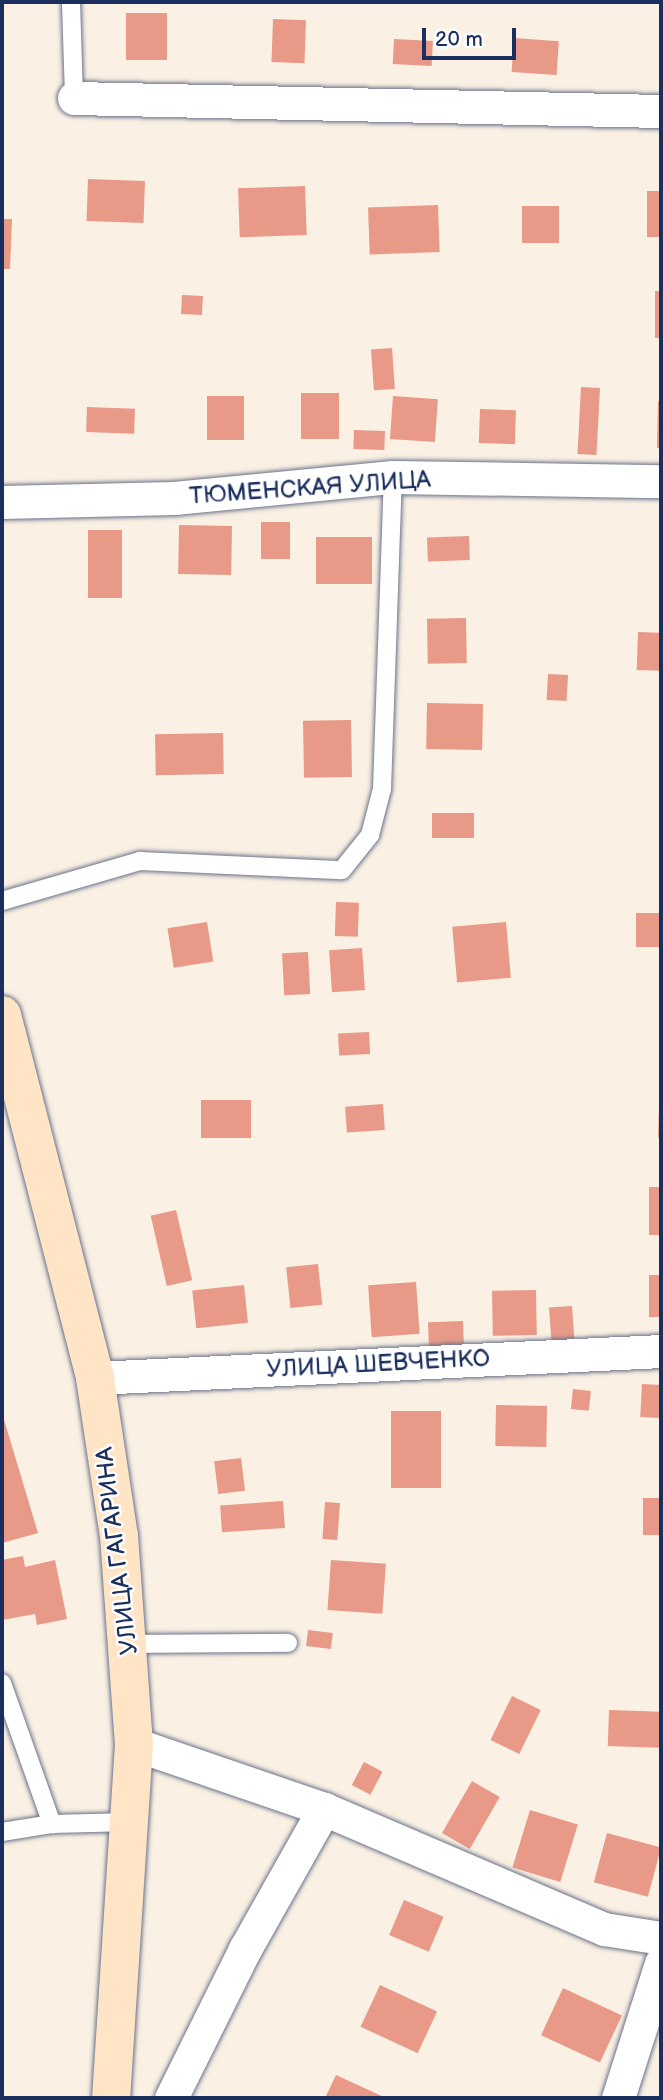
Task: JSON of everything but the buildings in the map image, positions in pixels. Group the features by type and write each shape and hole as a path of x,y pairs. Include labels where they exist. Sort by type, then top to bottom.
{"main road":[{"name":"УЛИЦА ГАГАРИНА","path":"2,1015 95,1378 119,1536 129,1644 134,1744 111,2098"}],"street":[{"path":"74,98 661,111"},
{"name":"ТЮМЕНСКАЯ УЛИЦА","path":"2,502 173,498 393,477 661,481"},
{"name":"УЛИЦА ШЕВЧЕНКО","path":"95,1378 661,1351"},
{"path":"134,1744 324,1809 592,1924 661,1938"},
{"path":"171,2098 244,1949 324,1809"},
{"path":"618,2098 661,1963"}],"lane":[{"path":"71,2 74,98"},
{"path":"2,901 139,861 342,870 370,835 382,789 393,477"},
{"path":"129,1644 288,1643"},
{"path":"2,1683 52,1824"},
{"path":"2,1832 52,1824 131,1822"}]}
